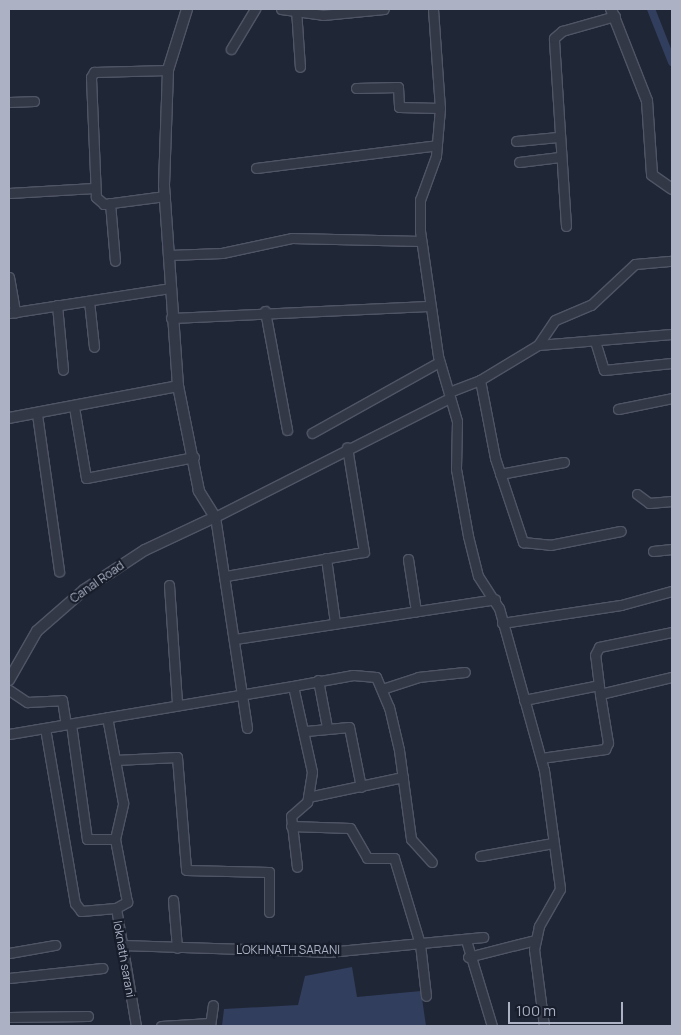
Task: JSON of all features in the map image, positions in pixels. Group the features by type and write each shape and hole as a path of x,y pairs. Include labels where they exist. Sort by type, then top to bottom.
{"street":[{"path":"187,9 168,70 164,107 165,196 172,318 178,386 205,501 215,516 226,576 247,728"},
{"path":"231,49 255,9"},
{"path":"281,9 332,15 384,9"},
{"path":"433,9 440,108 437,145 420,200 421,241 429,306 441,367 450,395 468,536 478,576 495,599 541,758 560,889 535,940 534,975 544,1026"},
{"path":"296,10 300,67"},
{"path":"566,226 558,137 554,38 562,31 613,12 647,101 652,175 667,187"},
{"path":"165,196 110,203 100,202 94,188 91,74 168,70"},
{"path":"356,88 398,87 399,107 440,108"},
{"path":"9,102 34,101"},
{"path":"516,141 558,137"},
{"path":"256,168 437,145"},
{"path":"519,162 560,157"},
{"path":"9,194 94,188"},
{"path":"110,203 115,262"},
{"path":"169,255 222,253 292,238 421,241"},
{"path":"538,345 555,320 591,305 634,264 672,261"},
{"path":"9,278 12,312 171,288"},
{"path":"89,301 94,347"},
{"path":"57,306 63,370"},
{"path":"172,318 265,311 429,306"},
{"path":"265,311 287,430"},
{"path":"538,345 672,334"},
{"path":"595,341 604,370 672,362"},
{"name":"Canal Road","path":"9,680 37,631 69,602 145,550 480,380 538,345"},
{"path":"312,433 441,367"},
{"path":"480,380 500,474 523,542 550,545 621,531"},
{"path":"9,418 178,386"},
{"path":"618,409 672,398"},
{"path":"74,406 86,478 194,457"},
{"path":"37,414 59,571"},
{"path":"226,576 364,552 347,447"},
{"path":"500,474 564,462"},
{"path":"637,494 649,503 672,501"},
{"path":"653,551 672,549"},
{"path":"326,558 335,623"},
{"path":"408,559 416,611"},
{"path":"169,585 177,703"},
{"path":"502,623 621,605 672,591"},
{"path":"235,639 495,599"},
{"path":"541,758 608,747 595,655 599,647 672,632"},
{"path":"382,689 418,677 465,672"},
{"path":"9,734 177,703 293,686 318,680 372,674 382,689 404,777 411,839 432,862"},
{"path":"524,700 600,690 672,677"},
{"path":"318,680 326,727"},
{"path":"293,686 306,731 312,772 308,798 304,807 291,816 297,866"},
{"path":"9,690 27,702 62,700 69,724 87,839 115,840"},
{"name":"loknath sarani","path":"107,717 123,803 115,840 127,902 116,908 136,1026"},
{"path":"306,731 326,727 349,727 361,787"},
{"path":"45,728 75,903 81,911 116,908"},
{"path":"115,760 177,757 186,870 269,872 268,912"},
{"path":"308,798 404,777"},
{"path":"291,826 350,828 367,858 392,857 420,944 426,996"},
{"path":"480,856 553,843"},
{"path":"173,900 177,948"},
{"name":"LOKHNATH SARANI","path":"122,945 328,952 484,937"},
{"path":"466,940 468,957 492,1026"},
{"path":"468,957 535,940"},
{"path":"9,953 55,945"},
{"path":"9,978 102,968"},
{"path":"161,1026 210,1025 213,1005"},
{"path":"9,1018 88,1016"}],"water":[{"path":"352,967 357,997 421,991 426,1026 222,1026 224,1009 298,1005 305,976"}],"waterway":[{"path":"651,9 672,62"}]}
